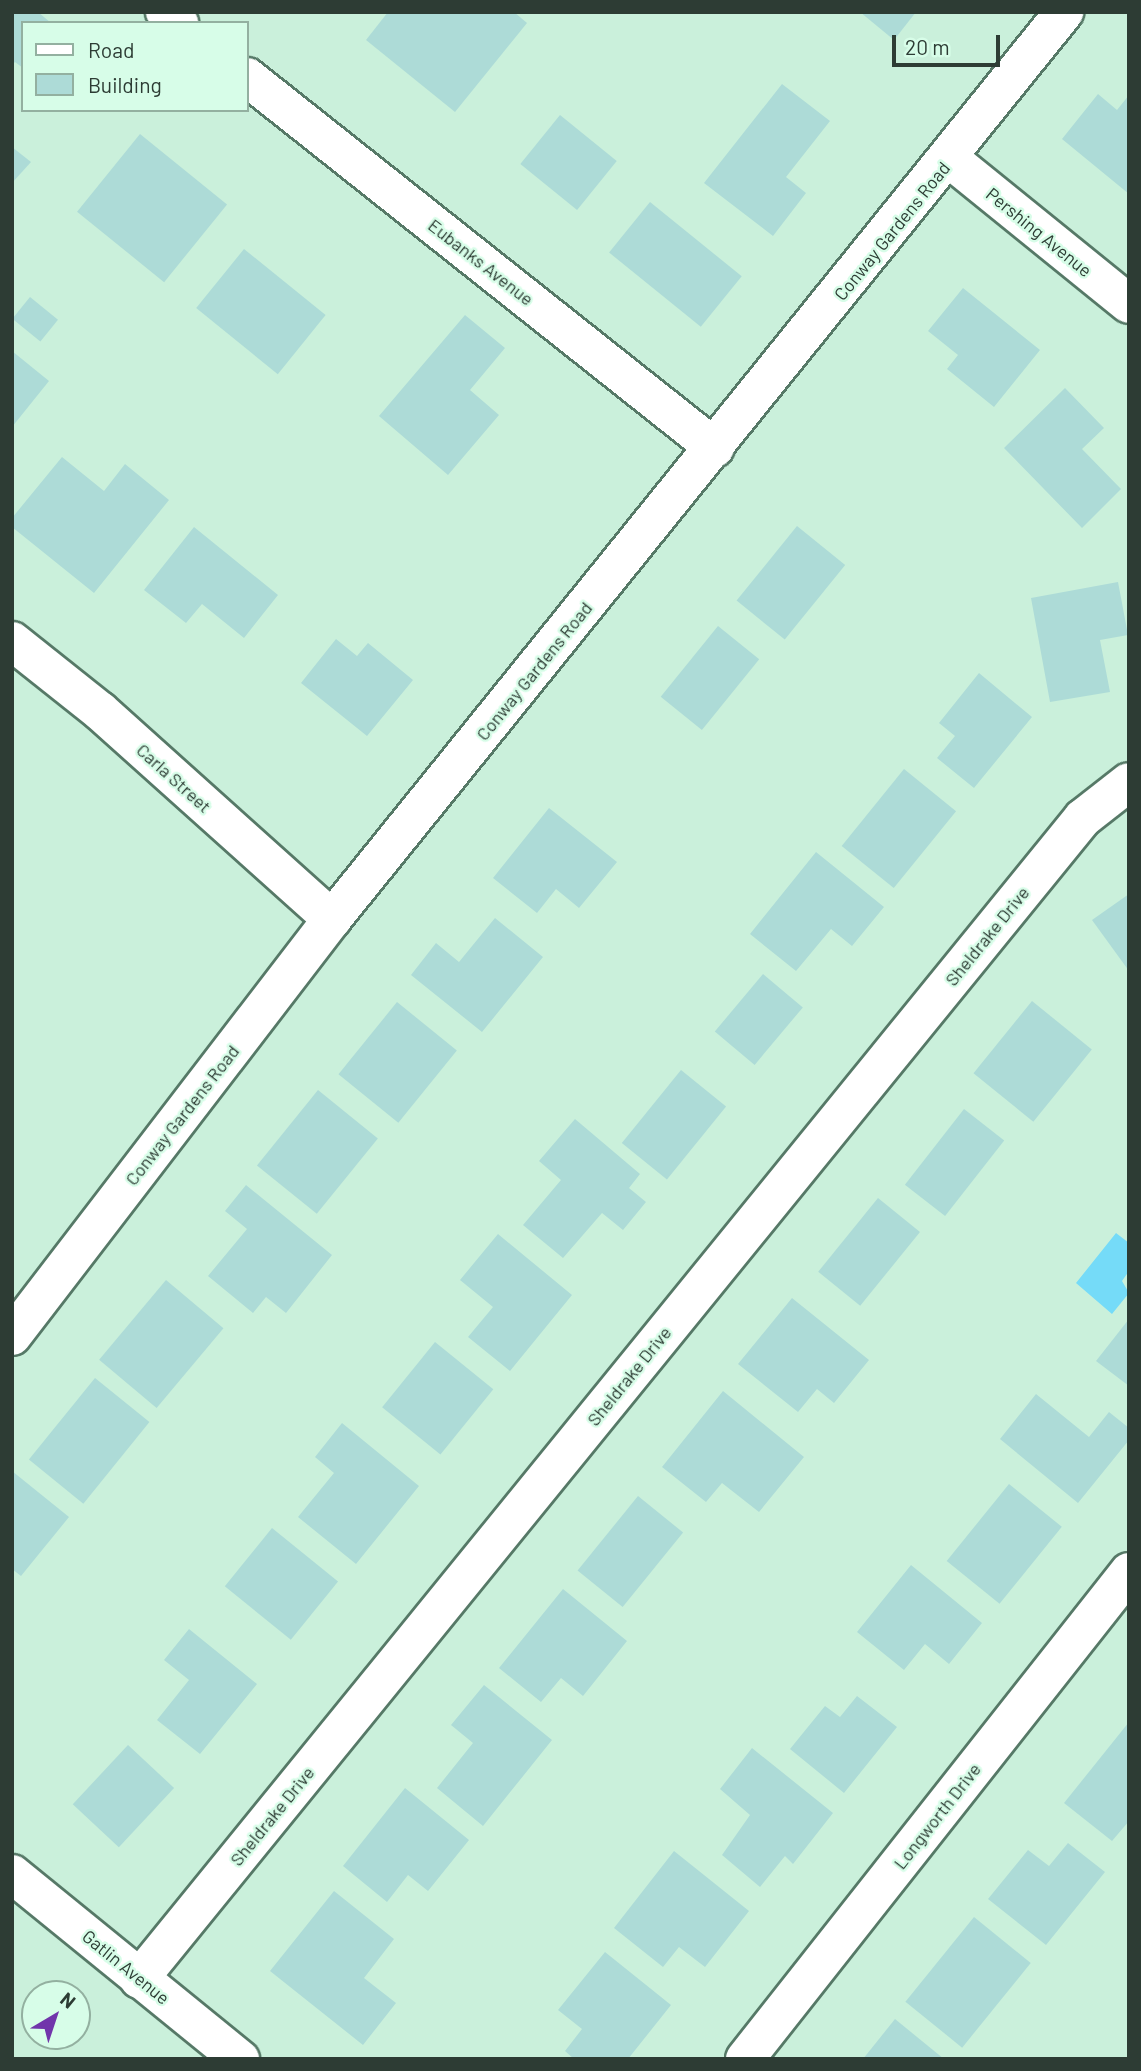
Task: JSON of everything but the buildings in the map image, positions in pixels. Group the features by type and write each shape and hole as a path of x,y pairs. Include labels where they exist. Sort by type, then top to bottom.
{"street":[{"name":"Conway Gardens Road","path":"12,1336 332,919 950,159 1064,12"},
{"name":"Eubanks Avenue","path":"248,78 715,448"},
{"name":"Pershing Avenue","path":"950,159 1129,304"},
{"name":"Carla Street","path":"12,641 100,711 332,919"},
{"name":"Sheldrake Drive","path":"139,1979 1083,818 1129,782"},
{"name":"Longworth Drive","path":"745,2059 1129,1572"},
{"name":"Gatlin Avenue","path":"12,1874 240,2059"}],"water":[{"path":"1116,1233 1129,1243 1129,1271 1122,1281 1129,1293 1112,1314 1076,1283"}]}
